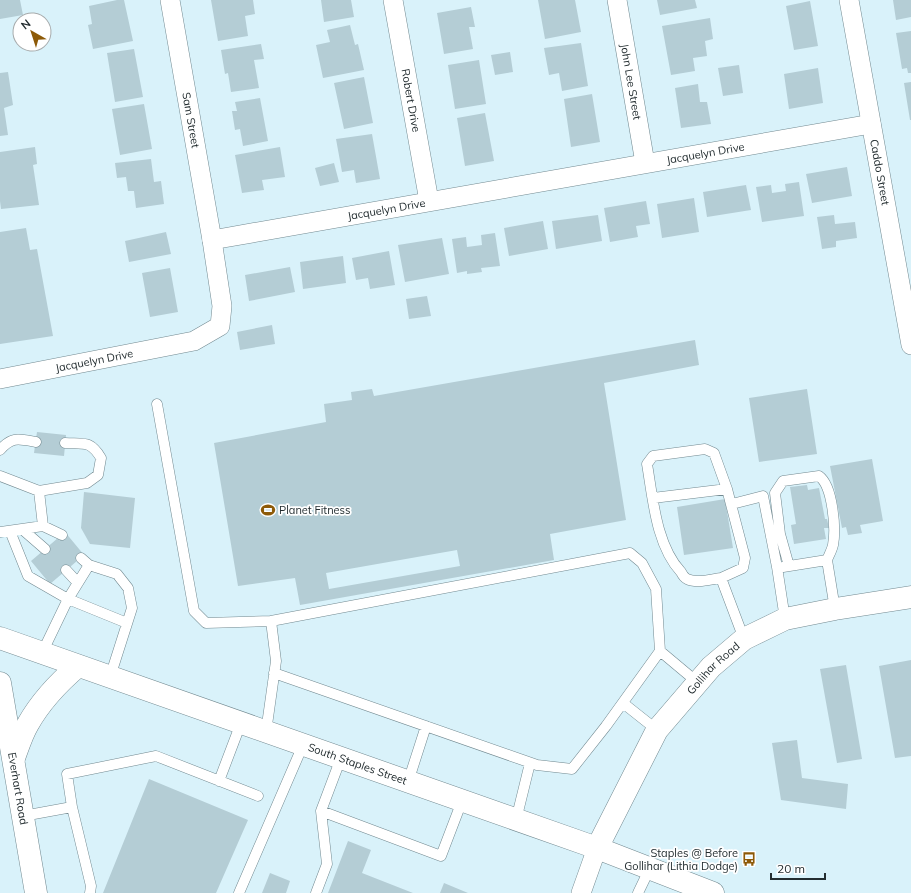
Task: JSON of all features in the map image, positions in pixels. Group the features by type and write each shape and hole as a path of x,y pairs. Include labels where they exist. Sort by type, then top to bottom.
{"main road":[{"name":"Gollihar Road","path":"597,848 657,730 711,667 744,639 785,619 835,609 911,597"},
{"name":"South Staples Street","path":"0,638 597,848 713,893"},
{"path":"8,746 27,725 36,710 59,683 78,666"},
{"name":"Everhart Road","path":"0,683 8,746 23,816 36,893"}],"street":[{"name":"Sam Street","path":"170,0 212,240"},
{"name":"Robert Drive","path":"393,0 428,202"},
{"name":"John Lee Street","path":"618,0 645,163"},
{"name":"Caddo Street","path":"849,0 870,124 911,345"},
{"name":"Jacquelyn Drive","path":"0,379 194,341 220,326 222,306 212,240 870,124"},
{"path":"581,893 597,848"}],"lane":[{"path":"158,404 194,612 206,623 271,621 630,553 642,563 656,589 660,651 606,726 572,769 530,763 274,673"},
{"path":"0,450 6,442 17,439 36,442"},
{"path":"0,476 38,491 86,483 98,475 101,458 95,449 88,444 65,443"},
{"path":"705,449 714,453 732,504 745,558 743,568 721,578 698,582 687,579 673,564 662,542 653,498 647,464 653,456 705,449"},
{"path":"789,566 780,534 775,494 783,481 819,476 823,479 830,498 834,526 833,545 827,560 835,609"},
{"path":"653,498 727,489"},
{"path":"38,491 43,526"},
{"path":"732,504 775,494"},
{"path":"763,496 777,567 785,619"},
{"path":"62,535 43,526 5,531 28,576 68,599 127,623"},
{"path":"22,529 45,549"},
{"path":"81,558 89,565 116,574 128,588 132,608 110,677"},
{"path":"777,567 827,560"},
{"path":"42,653 68,599 89,565"},
{"path":"66,570 78,582"},
{"path":"721,578 744,639"},
{"path":"266,732 276,661 271,621"},
{"path":"660,651 697,682"},
{"path":"623,703 657,730"},
{"path":"219,781 241,723"},
{"path":"408,782 426,726"},
{"path":"240,893 303,745"},
{"path":"90,893 91,886 72,807 68,774 156,756 258,796"},
{"path":"316,893 327,864 321,811 341,758"},
{"path":"516,820 530,763"},
{"path":"321,811 441,856 462,801"},
{"path":"23,816 72,807"},
{"path":"638,893 650,868"}],"building":[{"path":"0,0 20,0 22,12 12,12 12,17 0,19"},
{"path":"124,0 133,41 93,49 88,25 92,24 89,6"},
{"path":"211,0 253,0 255,14 245,16 248,36 218,41"},
{"path":"321,0 351,0 354,17 324,22"},
{"path":"538,0 575,0 581,32 545,39"},
{"path":"657,0 695,0 697,8 660,15"},
{"path":"893,0 911,0 911,17 896,20"},
{"path":"810,1 818,46 794,50 786,6"},
{"path":"471,7 475,27 469,27 473,49 444,54 437,13"},
{"path":"710,18 713,39 705,41 707,56 693,58 695,71 671,75 662,26"},
{"path":"350,25 355,45 358,44 364,70 323,78 316,45 330,42 327,30"},
{"path":"911,31 911,73 908,73 907,68 902,69 896,33"},
{"path":"581,43 588,86 562,91 559,73 549,75 544,48"},
{"path":"261,44 264,59 254,60 259,88 231,92 228,73 225,74 221,50"},
{"path":"134,49 143,97 115,102 107,53"},
{"path":"510,52 513,72 495,75 491,55"},
{"path":"479,60 486,104 455,109 448,65"},
{"path":"739,65 743,93 723,96 718,68"},
{"path":"818,68 823,103 789,109 784,74"},
{"path":"8,72 13,105 4,108 8,135 0,136 0,73"},
{"path":"364,77 373,123 344,129 334,83"},
{"path":"911,82 911,120 910,120 904,83"},
{"path":"698,84 700,102 707,102 711,124 681,128 675,88"},
{"path":"592,94 600,142 571,147 564,99"},
{"path":"260,98 268,141 243,146 240,129 235,130 232,111 237,111 235,102"},
{"path":"144,104 152,149 120,155 112,109"},
{"path":"485,113 494,161 465,166 457,118"},
{"path":"372,134 380,179 356,183 354,170 342,172 336,139"},
{"path":"35,147 37,164 33,165 39,205 1,209 0,152"},
{"path":"280,147 285,177 262,180 264,190 242,193 235,155"},
{"path":"151,159 154,182 161,181 164,204 136,208 134,191 128,191 126,177 117,178 115,163"},
{"path":"334,163 339,182 320,186 315,168"},
{"path":"847,167 852,196 812,203 806,174"},
{"path":"799,182 804,216 762,222 756,187 771,185 772,193 786,191 785,184"},
{"path":"746,185 751,210 707,217 703,192"},
{"path":"694,198 699,232 662,238 657,204"},
{"path":"646,201 650,224 636,226 638,237 610,242 604,208"},
{"path":"598,215 602,241 556,249 552,221"},
{"path":"834,215 835,224 855,222 857,238 836,241 836,247 822,249 817,217"},
{"path":"543,221 548,249 509,256 504,228"},
{"path":"26,228 30,250 37,249 53,336 0,344 0,232"},
{"path":"166,232 171,254 129,262 125,241"},
{"path":"495,233 500,266 481,268 482,272 467,274 467,271 457,273 452,239 466,237 467,247 482,245 481,235"},
{"path":"442,238 449,274 405,282 398,245"},
{"path":"389,251 395,285 370,289 368,278 356,280 352,258"},
{"path":"343,256 346,283 303,289 300,262"},
{"path":"290,267 295,292 249,301 245,275"},
{"path":"170,268 178,312 150,317 142,273"},
{"path":"427,296 431,316 409,319 406,299"},
{"path":"272,325 275,344 240,350 237,332"},
{"path":"695,340 699,365 604,383 626,520 550,534 554,560 300,605 295,578 238,586 214,443 326,422 324,404 352,400 351,392 372,389 374,396","holes":["457,550 460,566 329,589 326,573"]},
{"path":"807,389 817,454 759,462 749,398"},
{"path":"37,432 66,435 64,456 34,453"},
{"path":"872,459 883,521 860,525 862,533 848,535 846,527 842,528 830,466"},
{"path":"807,485 808,490 819,488 825,519 827,519 829,528 824,528 826,539 794,544 791,525 796,524 790,487"},
{"path":"84,492 135,498 130,548 90,544 81,528"},
{"path":"725,499 733,548 684,555 677,507"},
{"path":"65,532 84,555 50,584 31,561"},
{"path":"911,660 911,756 895,758 879,666"},
{"path":"846,665 862,759 837,763 820,669"},
{"path":"797,740 802,778 848,784 846,809 781,800 772,743"},
{"path":"149,779 248,820 216,893 103,893"},
{"path":"348,841 371,850 362,873 413,893 328,893"},
{"path":"270,873 290,881 286,893 262,893"},
{"path":"444,883 468,893 440,893"}],"place":[{"name":"Planet Fitness","path":"268,510"},
{"name":"Staples @ Before Gollihar (Lithia Dodge)","path":"749,859"}]}
